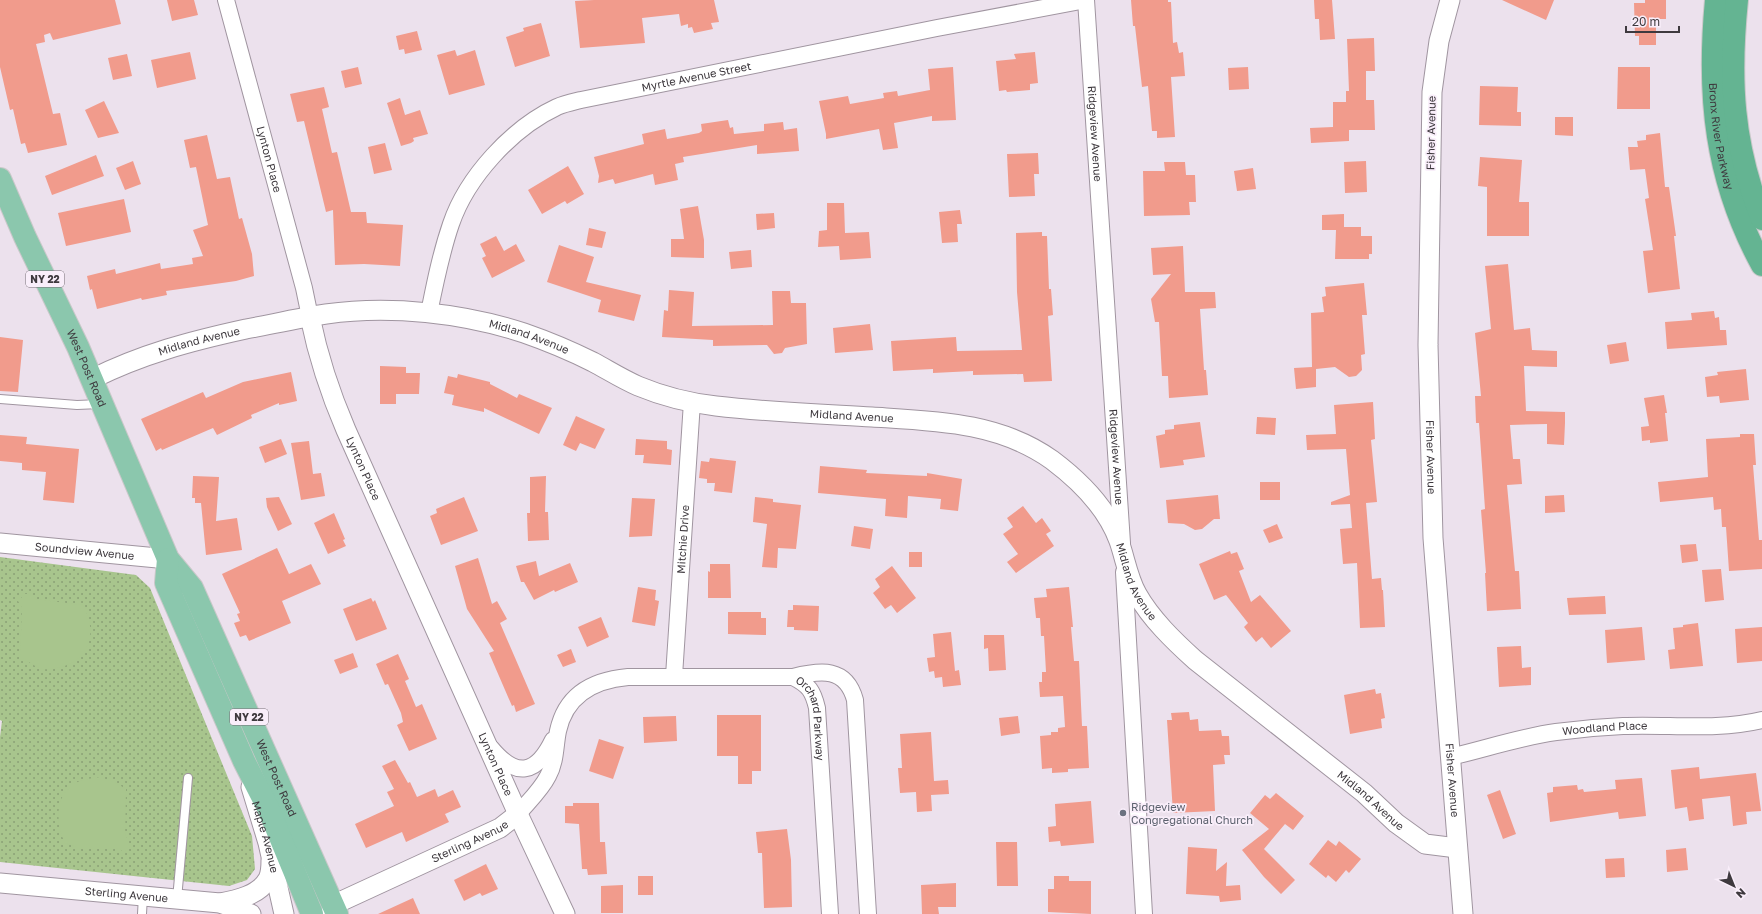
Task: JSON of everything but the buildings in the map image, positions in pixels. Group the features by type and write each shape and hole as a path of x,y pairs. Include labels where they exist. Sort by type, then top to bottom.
{"highway":[{"name":"Bronx River Parkway","path":"1716,0 1712,77 1718,139 1724,169 1735,205 1762,265"},
{"name":"Bronx River Parkway","path":"1737,0 1732,72 1735,116 1744,165 1762,219"}],"main road":[{"name":"West Post Road","path":"0,179 25,237 92,379 168,559 192,588 334,911"},
{"name":"West Post Road","path":"168,559 166,582 244,760 268,808 312,914"}],"street":[{"name":"Lynton Place","path":"226,0 304,288 315,343 330,393 485,741 565,914"},
{"name":"Myrtle Avenue Street","path":"429,313 451,223 468,188 477,175 515,134 558,107 581,100 922,31 1086,0"},
{"name":"Ridgeview Avenue","path":"1086,0 1131,658 1144,914"},
{"name":"Fisher Avenue","path":"1450,0 1439,41 1432,92 1428,345 1433,538 1463,914"},
{"name":"Midland Avenue","path":"92,379 118,366 158,350 205,338 310,317 373,311 429,313 486,323 524,333 588,360 637,385 692,402 714,406 788,412 956,423 992,431 1026,445 1052,460 1086,490 1100,506 1110,521 1137,594 1179,645 1195,660 1364,793 1396,823 1425,844 1457,848"},
{"name":"Mitchie Drive","path":"674,676 692,402"},
{"name":"Soundview Avenue","path":"0,543 168,559"},
{"name":"Orchard Parkway","path":"793,676 816,672 833,674 841,676 852,689 855,700 868,914"},
{"name":"Sterling Avenue","path":"334,911 500,828 518,814 548,776 553,764 558,730 563,715 573,700 582,691 599,682 628,677 793,676"},
{"name":"Orchard Parkway","path":"793,676 805,682 811,690 817,708 830,914"},
{"name":"Woodland Place","path":"1450,757 1555,732 1588,728 1624,726 1717,726 1762,720"},
{"name":"Sterling Avenue","path":"485,741 502,760 511,766 526,768 533,766 542,759 558,730"},
{"name":"Maple Avenue","path":"244,760 272,860 284,914"},
{"path":"220,903 236,900 256,891 268,879 272,860"},
{"name":"Sterling Avenue","path":"0,883 142,905 177,899 220,903 251,914"}],"lane":[{"path":"0,399 77,405 102,404"},
{"path":"177,899 188,778"}],"green space":[{"path":"0,557 136,575 150,588 252,836 255,869 247,880 229,886 0,862 0,737 2,721 0,720"},
{"path":"25,594 31,594 34,599 83,605 90,624 90,633 89,642 79,657 71,663 61,667 45,669 34,665 20,655 22,608 18,601"},
{"path":"100,777 114,782 126,789 125,836 129,839 129,849 124,852 115,847 76,847 65,843 62,837 58,814 61,799 65,792 77,782"}],"place":[{"name":"Ridgeview Congregational Church","path":"1123,813"}]}
